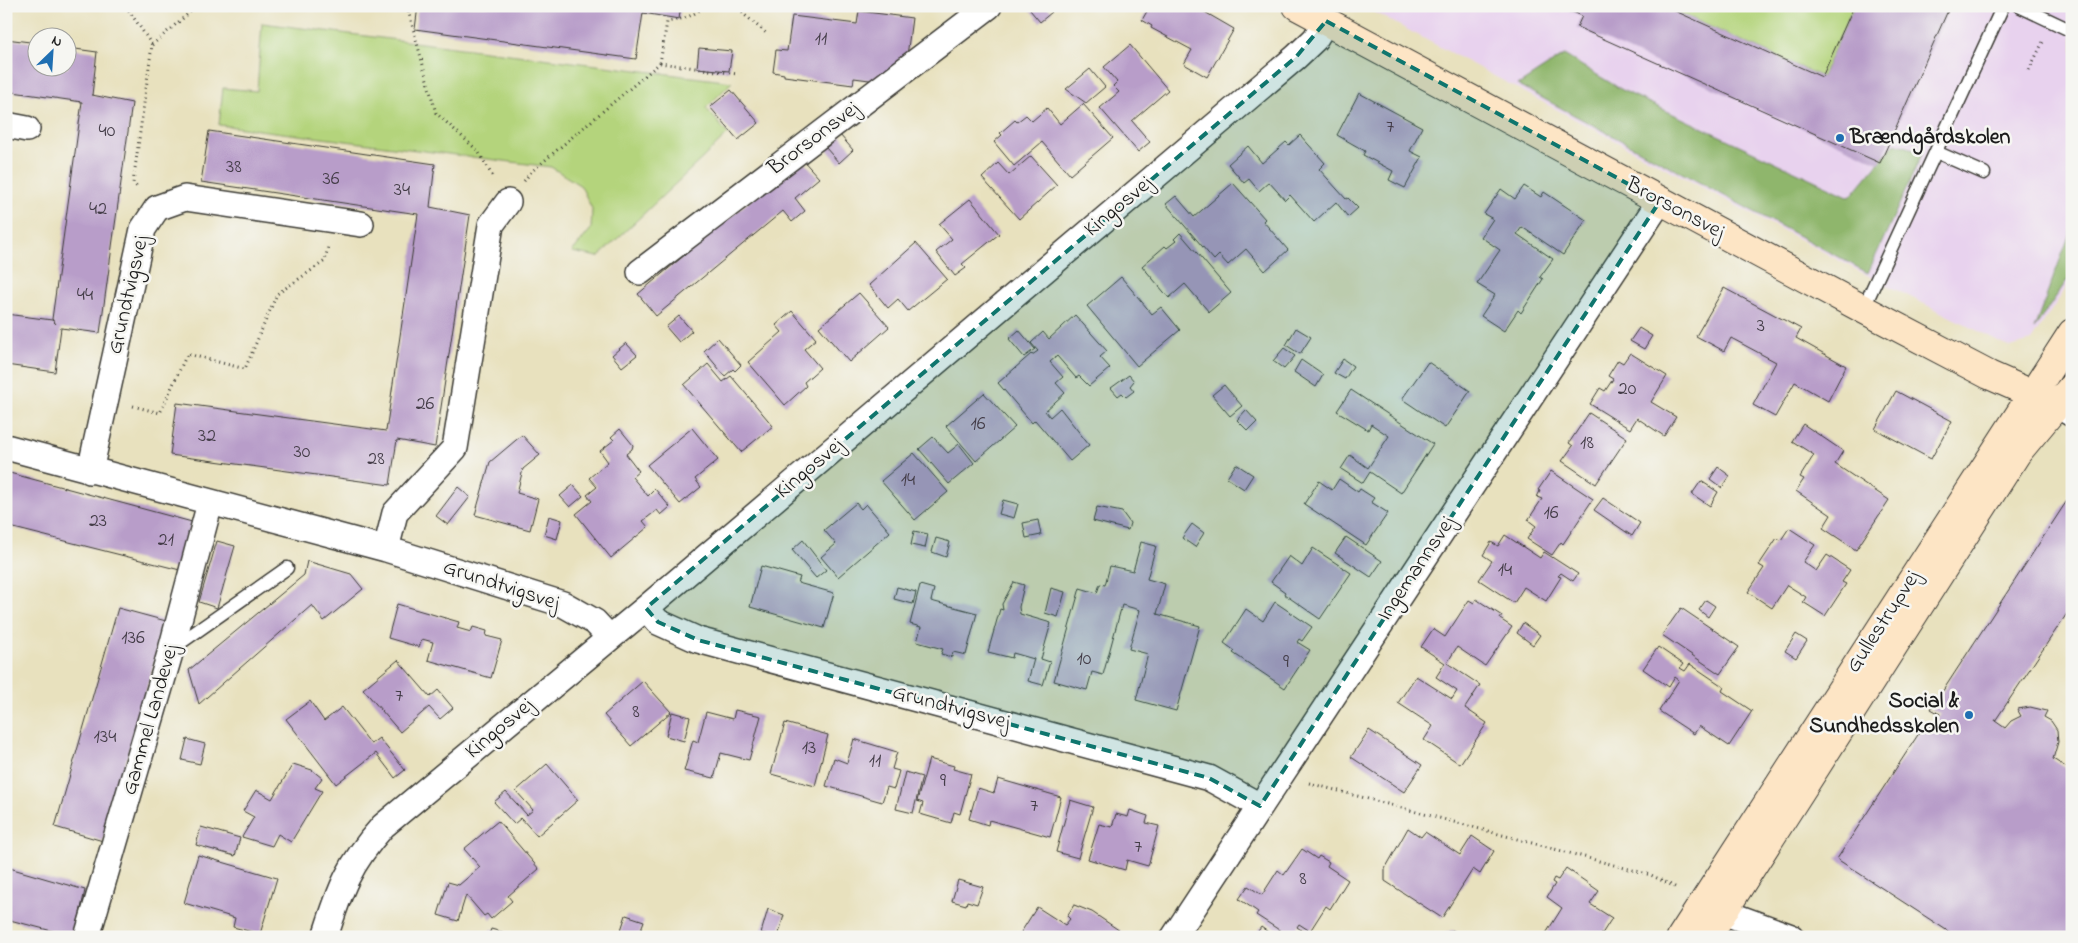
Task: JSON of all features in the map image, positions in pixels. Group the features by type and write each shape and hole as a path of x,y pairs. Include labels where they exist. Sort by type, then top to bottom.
{"street":[{"name":"Brorsonsvej","path":"640,272 990,6"},
{"name":"Brorsonsvej","path":"1297,6 1989,375 2032,393 2067,402"},
{"name":"Kingosvej","path":"325,937 338,895 349,872 363,849 383,826 646,608 1296,57 1315,39 1326,21"},
{"name":"Grundtvigsvej","path":"90,471 143,229 157,208 185,198 361,224"},
{"name":"Ingemannsvej","path":"1174,937 1660,201"},
{"path":"386,549 395,513 455,448 491,224 508,202"},
{"name":"Gullestrupvej","path":"1707,937 1713,907 2032,393 2072,332"},
{"name":"Gullestrupvej","path":"1681,937 1713,907 2018,454 2067,402"},
{"name":"Grundtvigsvej","path":"6,447 386,549 563,604 595,622 609,637"},
{"name":"Gammel Landevej","path":"87,937 172,650 210,502"},
{"name":"Grundtvigsvej","path":"646,608 658,622 698,640 1209,778 1260,806"},
{"path":"1713,907 1791,937"}],"lane":[{"path":"1863,309 2002,6"},
{"path":"2019,6 2072,30"},
{"path":"1936,152 1984,173"},
{"path":"172,650 287,568"}],"path":[{"path":"126,6 152,45"},
{"path":"157,208 133,183 152,45 197,6"},
{"path":"407,6 436,113 478,151 508,202 531,172 660,63 667,22 684,19 697,13 704,6"},
{"path":"734,6 766,33"},
{"path":"2029,70 2053,22"},
{"path":"660,63 737,74"},
{"path":"105,400 160,412 187,354 245,369 277,294 325,261 334,220"},
{"path":"1285,769 1303,782 1651,876 1713,907"}],"highlighted area":[{"path":"1326,21 1660,201 1260,806 1209,778 698,640 658,622 646,608 1296,57"}],"shaded area":[{"name":"Brændgårdskolen","path":"1363,6 2072,6 2072,279 2031,341 2010,347 1855,269"}],"green space":[{"path":"1664,6 1854,6 1822,77"},
{"path":"262,23 732,82 706,108 728,134 598,257 572,252 591,229 592,209 581,186 551,167 219,125 223,88 257,91"},
{"path":"1564,55 1624,91 1850,197 1895,143 1923,152 1868,273 1518,85"},
{"path":"2072,228 2072,273 2034,329"}],"building":[{"path":"418,6 681,6 679,19 643,13 636,59 415,29"},
{"path":"1034,6 1047,6 1052,12 1040,22 1030,10"},
{"path":"1150,6 1155,6 1161,10 1164,6 1187,6 1194,11 1196,7 1234,29 1207,77 1184,64 1192,50 1151,28 1152,26 1142,20"},
{"path":"1560,6 1664,6 1822,77 1854,6 1950,6 1880,163 1577,27 1582,16"},
{"path":"859,11 912,18 907,56 877,81 854,78 853,85 784,76 784,74 773,72 776,50 787,51 792,16 857,24"},
{"path":"6,39 28,42 28,78 78,78 78,49 97,52 92,95 132,103 100,333 61,328 55,372 6,365 6,314 52,320 56,324 52,319 82,102 6,91"},
{"path":"1130,45 1168,90 1132,121 1150,142 1138,152 1100,108 1119,92 1113,86 1117,82 1104,67"},
{"path":"699,48 732,51 729,71 697,68"},
{"path":"1090,69 1105,87 1086,103 1066,89"},
{"path":"731,90 759,123 738,140 710,107"},
{"path":"1359,93 1422,127 1410,151 1422,157 1405,188 1389,180 1393,171 1363,155 1365,151 1337,135"},
{"path":"1083,104 1113,138 1070,175 1042,142 1014,166 994,142 1002,135 1000,133 1015,120 1017,122 1026,115 1032,121 1047,108 1060,124"},
{"path":"209,131 435,164 430,207 470,215 435,447 397,440 390,485 170,455 177,403 386,431 418,214 201,182"},
{"path":"840,135 853,150 839,163 826,148"},
{"path":"1300,135 1325,163 1319,169 1346,199 1348,198 1358,208 1348,217 1336,202 1314,222 1290,195 1285,200 1269,182 1259,191 1249,179 1244,183 1228,164 1248,146 1262,163 1286,142 1289,145"},
{"path":"1031,156 1057,185 1019,219 982,178 998,163 1009,175"},
{"path":"801,158 819,178 795,198 805,211 792,222 783,211 656,316 638,294"},
{"path":"1233,183 1265,219 1263,221 1288,250 1265,271 1246,249 1228,265 1219,255 1214,260 1166,204 1176,196 1194,217"},
{"path":"1524,186 1541,197 1544,192 1586,220 1563,255 1522,227 1517,234 1553,259 1540,277 1543,279 1521,313 1518,310 1504,331 1481,316 1495,295 1477,284 1500,250 1481,237 1493,219 1484,214 1501,189 1515,199"},
{"path":"970,199 999,234 962,264 966,268 955,276 936,252 952,239 939,224"},
{"path":"1180,233 1231,293 1209,312 1185,284 1169,298 1142,266 1165,246 1167,248 1176,241 1174,239"},
{"path":"916,243 947,279 908,311 898,299 888,308 869,285"},
{"path":"1121,277 1152,314 1161,307 1180,330 1137,366 1087,306"},
{"path":"1724,288 1801,329 1796,338 1846,366 1828,401 1795,382 1775,417 1753,405 1776,362 1731,338 1724,351 1696,336"},
{"path":"859,293 889,327 849,362 819,327"},
{"path":"792,311 816,339 804,349 820,368 804,382 806,386 785,405 748,362 782,332 776,325"},
{"path":"1075,315 1107,351 1100,357 1110,368 1089,386 1079,376 1076,378 1057,356 1050,362 1063,377 1056,383 1065,393 1045,411 1050,417 1060,408 1089,445 1070,461 1035,420 1032,423 998,383 1031,354 1038,351 1031,343 1043,332 1049,339"},
{"path":"679,316 692,331 679,342 666,327"},
{"path":"1296,328 1311,337 1300,354 1286,345"},
{"path":"1639,328 1652,336 1644,349 1630,341"},
{"path":"1019,330 1035,349 1024,357 1009,339"},
{"path":"718,338 741,365 735,371 733,369 725,376 704,351"},
{"path":"626,343 637,355 622,367 612,355"},
{"path":"1284,348 1295,356 1284,369 1273,361"},
{"path":"1630,353 1667,376 1651,402 1676,417 1664,436 1637,418 1630,429 1590,404 1600,388 1605,391 1613,379 1608,376 1618,360 1623,363"},
{"path":"1343,359 1353,366 1345,379 1334,373"},
{"path":"1301,360 1323,375 1316,387 1294,372"},
{"path":"1428,362 1470,391 1445,428 1402,399"},
{"path":"708,364 723,382 731,376 773,426 741,452 684,385"},
{"path":"1129,375 1134,381 1130,386 1134,391 1126,397 1122,393 1118,396 1111,388"},
{"path":"1224,385 1242,406 1230,416 1212,395"},
{"path":"1351,390 1433,444 1401,493 1370,472 1363,483 1341,469 1350,455 1368,468 1389,436 1371,424 1368,430 1337,411"},
{"path":"1896,391 1952,421 1931,459 1875,429"},
{"path":"984,393 1015,427 976,461 946,426"},
{"path":"1246,410 1257,422 1248,431 1237,420"},
{"path":"1589,413 1627,438 1596,484 1562,461 1573,446 1569,443"},
{"path":"1803,424 1843,451 1835,464 1889,500 1856,550 1823,528 1831,515 1796,491 1804,479 1800,477 1814,455 1792,441"},
{"path":"692,428 718,460 695,479 701,487 680,504 647,465"},
{"path":"620,429 633,445 632,449 626,454 639,471 632,477 648,496 655,489 670,507 661,515 657,510 643,521 648,527 611,558 576,514 592,501 587,495 597,487 589,478 608,462 600,451 614,440 611,437"},
{"path":"522,435 540,455 523,469 517,493 538,499 530,530 475,515 490,462"},
{"path":"933,437 948,453 959,444 974,463 949,484 919,449"},
{"path":"914,453 948,492 915,520 881,481"},
{"path":"1236,464 1253,475 1244,489 1227,478"},
{"path":"1718,467 1730,476 1722,488 1710,479"},
{"path":"1551,471 1593,499 1563,544 1561,542 1552,555 1527,539 1536,526 1528,520 1542,499 1537,497 1540,491 1538,490"},
{"path":"6,472 192,522 180,570 6,526"},
{"path":"1339,479 1358,492 1360,489 1374,498 1371,502 1388,513 1366,545 1304,504 1319,481 1332,490"},
{"path":"1701,481 1718,492 1710,506 1692,494"},
{"path":"573,485 583,496 570,507 560,496"},
{"path":"458,487 470,497 448,525 436,516"},
{"name":"Social & Sundhedsskolen","path":"2072,493 2072,606 1995,721 2005,728 2011,721 2021,716 2017,709 2030,707 2047,711 2044,717 2051,721 2057,730 2058,742 2053,759 2072,771 2072,934 2070,937 1957,937 1837,859 1925,724 1931,727 1940,714 1931,709"},
{"path":"1603,498 1640,523 1632,536 1594,510"},
{"path":"1003,500 1018,504 1014,518 999,514"},
{"path":"856,503 861,509 866,504 890,532 838,577 821,557 836,544 824,530"},
{"path":"1097,507 1122,512 1130,523 1128,530 1093,521"},
{"path":"549,516 562,520 557,539 544,535"},
{"path":"1038,520 1041,535 1026,538 1023,523"},
{"path":"1192,524 1204,533 1195,547 1182,538"},
{"path":"1789,528 1815,545 1803,562 1816,571 1827,555 1850,570 1842,582 1846,584 1825,616 1803,602 1806,597 1787,585 1772,608 1748,592 1764,568 1759,565 1777,538 1781,540"},
{"path":"914,531 928,534 925,548 911,545"},
{"path":"1505,535 1540,558 1544,552 1578,574 1573,581 1561,573 1558,576 1561,577 1546,601 1524,587 1514,603 1479,580 1492,561 1483,555 1491,542 1498,546"},
{"path":"1346,537 1382,561 1371,577 1335,553"},
{"path":"936,538 950,542 946,557 932,552"},
{"path":"803,540 826,570 816,578 792,550"},
{"path":"217,541 235,546 217,608 199,602"},
{"path":"1141,542 1156,546 1147,579 1165,584 1157,614 1200,626 1176,711 1136,700 1148,654 1129,649 1140,610 1122,605 1103,675 1092,672 1087,690 1054,681 1080,588 1097,593 1100,584 1105,585 1110,566 1133,571"},
{"path":"1313,548 1351,573 1320,619 1284,594 1285,592 1271,582 1289,556 1302,566"},
{"path":"307,561 351,574 363,589 324,621 312,605 199,704 189,670 304,575"},
{"path":"761,566 800,577 798,583 834,593 824,628 750,607"},
{"path":"1014,582 1024,585 1019,607 1020,614 1051,623 1041,659 1050,662 1043,685 1028,681 1034,659 1013,653 1012,658 988,652 1000,609 1003,610 1002,604"},
{"path":"920,585 934,589 931,601 977,613 966,655 953,652 952,657 941,654 943,649 917,642 921,627 910,624"},
{"path":"897,587 916,592 913,604 894,599"},
{"path":"1051,588 1065,592 1058,617 1045,613"},
{"path":"1476,599 1502,616 1500,619 1512,627 1485,666 1457,647 1447,663 1480,685 1465,708 1487,723 1460,764 1424,740 1433,726 1398,703 1416,676 1452,699 1457,691 1436,677 1445,663 1421,647 1433,629 1445,637 1469,600 1474,603"},
{"path":"1706,600 1715,606 1708,617 1699,610"},
{"path":"1275,602 1312,627 1302,641 1299,639 1297,642 1310,650 1285,688 1233,653 1235,651 1224,643 1246,609 1263,621"},
{"path":"397,604 459,622 457,628 471,632 473,627 487,631 486,636 502,640 491,678 428,660 433,642 422,639 419,647 388,638"},
{"path":"118,608 166,621 103,841 55,827"},
{"path":"1681,608 1739,647 1720,674 1662,635"},
{"path":"1523,623 1540,635 1533,645 1517,633"},
{"path":"1796,634 1807,641 1796,658 1785,651"},
{"path":"1658,647 1683,664 1680,668 1685,671 1690,664 1724,687 1722,691 1752,711 1729,746 1699,726 1694,734 1659,711 1679,680 1675,677 1669,687 1643,669"},
{"path":"398,660 430,697 438,690 453,708 440,719 429,707 400,732 363,689"},
{"path":"643,681 671,712 631,746 604,715"},
{"path":"310,701 324,721 342,707 371,744 379,738 405,770 395,778 376,753 336,784 286,719"},
{"path":"735,710 761,716 749,760 721,753 714,778 684,771 693,740 698,742 706,712 733,719"},
{"path":"672,712 690,717 684,741 666,736"},
{"path":"785,723 828,735 815,786 771,774"},
{"path":"1369,730 1422,765 1404,792 1351,757"},
{"path":"187,739 205,744 200,764 182,760"},
{"path":"854,739 897,752 892,769 899,771 894,789 887,787 882,802 826,786 834,758 847,763"},
{"path":"929,759 954,766 953,769 971,774 960,814 954,812 951,823 920,814 923,803 917,801"},
{"path":"293,764 312,770 322,778 315,788 322,791 291,842 278,834 272,846 242,837 254,817 243,811 256,790 272,799"},
{"path":"547,764 578,800 537,836 521,818 514,824 494,802 506,792 527,815 533,810 516,791"},
{"path":"905,772 922,777 913,813 896,809"},
{"path":"998,779 1061,797 1050,837 989,820 988,825 969,819 978,788 994,793"},
{"path":"1070,800 1093,807 1078,858 1056,852"},
{"path":"1130,810 1148,816 1146,823 1159,826 1148,866 1127,860 1125,870 1088,859 1099,824 1112,827 1116,814 1128,817"},
{"path":"498,821 539,869 508,896 512,901 491,919 487,914 484,916 466,895 458,921 438,915 448,882 459,885 480,867 464,849"},
{"path":"201,827 240,838 235,856 196,845"},
{"path":"1408,828 1421,837 1425,832 1460,855 1472,836 1494,851 1480,874 1473,869 1442,918 1385,881 1385,869"},
{"path":"1302,849 1317,859 1319,856 1329,862 1327,866 1348,880 1330,909 1326,906 1310,931 1299,924 1297,927 1311,937 1296,937 1292,934 1290,937 1256,915 1258,912 1239,899 1248,886 1262,895 1278,870 1284,875"},
{"path":"198,855 277,878 260,934 233,927 235,918 184,903"},
{"path":"6,867 85,890 75,937 6,919"},
{"path":"1566,868 1599,891 1590,904 1612,918 1600,937 1547,937 1545,935 1562,908 1547,897 1555,884 1552,882 1554,878 1558,880"},
{"path":"958,880 983,887 977,904 967,901 966,905 952,901"},
{"path":"1074,905 1092,912 1129,937 1018,937 1037,907 1065,925 1070,919 1067,916"},
{"path":"768,909 784,915 778,937 761,933"},
{"path":"626,915 644,921 638,937 620,933"},
{"path":"1261,927 1275,937 1254,937"},
{"path":"491,929 509,934 508,937 488,937"},
{"path":"1452,930 1466,937 1443,937 1444,934"}],"place":[{"name":"Brændgårdskolen","path":"1840,138"},
{"name":"Social & Sundhedsskolen","path":"1969,715"}]}
